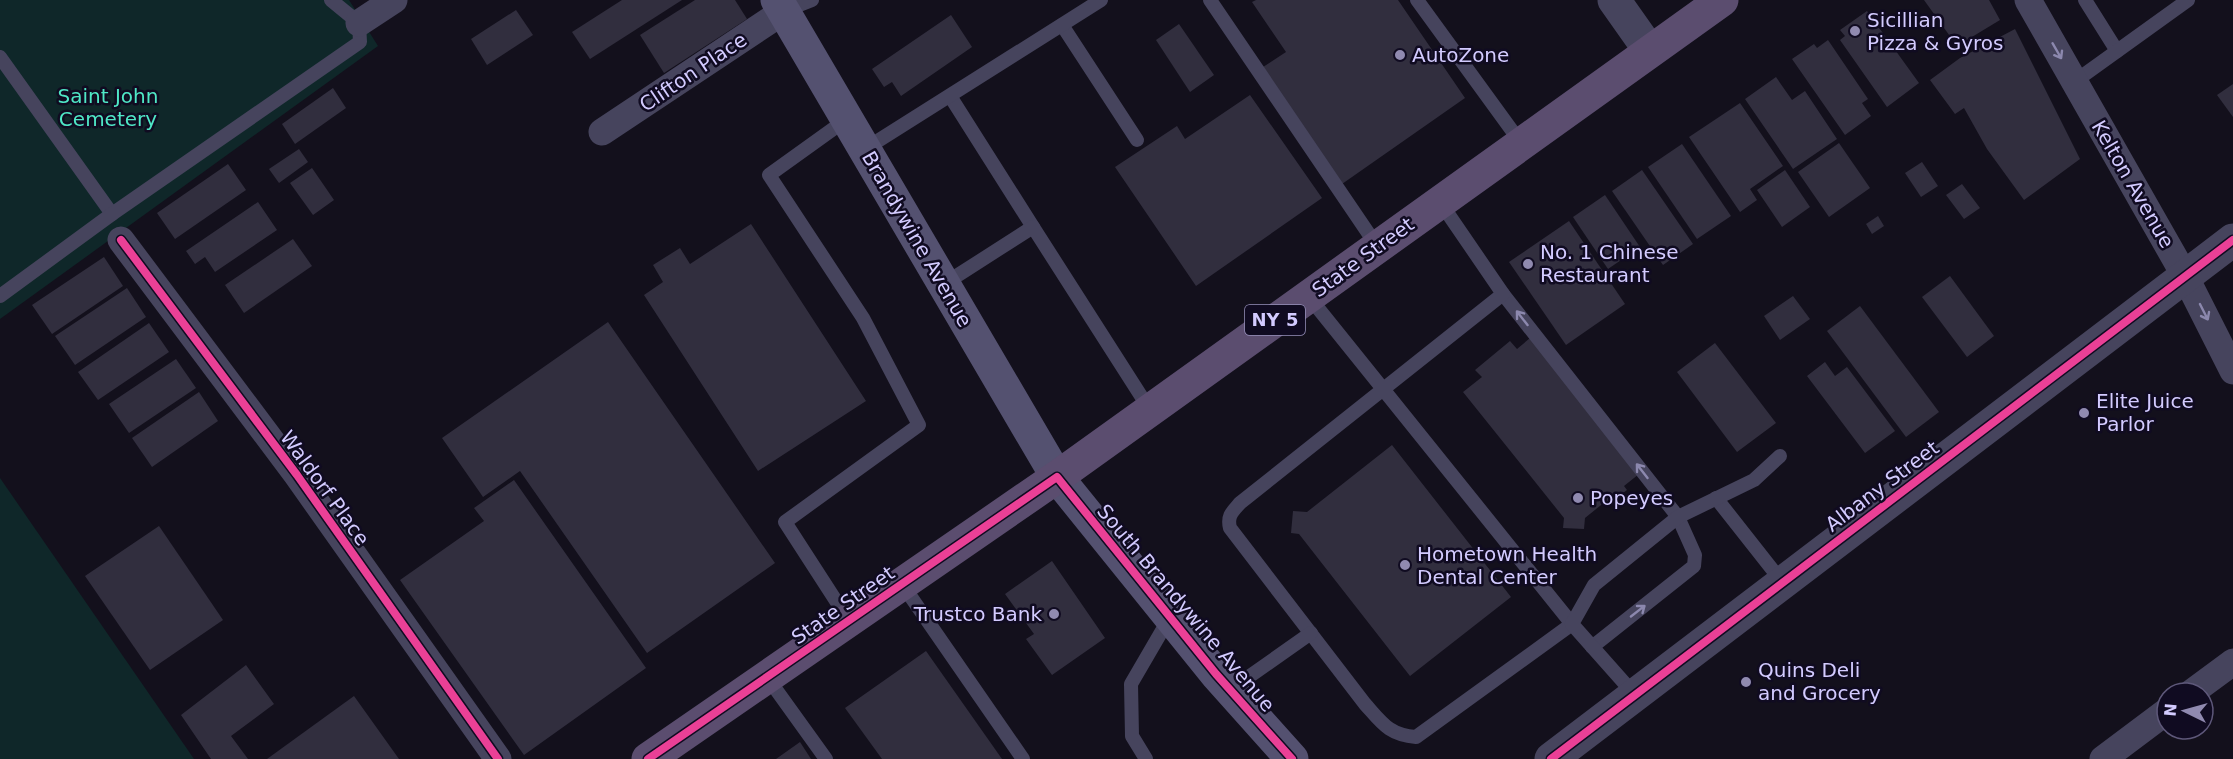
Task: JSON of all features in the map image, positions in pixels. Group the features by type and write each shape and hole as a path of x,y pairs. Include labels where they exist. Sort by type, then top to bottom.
{"main road":[{"name":"State Street","path":"648,759 1057,477 1722,0"},
{"name":"Brandywine Avenue","path":"791,4 847,119 1057,477"},
{"name":"South Brandywine Avenue","path":"1057,477 1230,690 1292,759"}],"street":[{"path":"359,23 394,0"},
{"path":"1614,0 1650,51"},
{"name":"Kelton Avenue","path":"2028,0 2185,276 2233,371"},
{"name":"Clifton Place","path":"602,132 791,4"},
{"name":"Waldorf Place","path":"121,240 297,475 498,759"},
{"name":"Albany Street","path":"1551,759 2233,240"},
{"path":"2207,681 2233,662"},
{"path":"2103,759 2155,720"}],"lane":[{"path":"0,296 112,214 360,42 359,23 332,0"},
{"path":"865,149 1101,0"},
{"path":"1210,0 1377,246"},
{"path":"1417,0 1521,143"},
{"path":"2085,0 2116,51"},
{"path":"2074,82 2188,0"},
{"path":"1062,25 1137,140"},
{"path":"0,57 112,214"},
{"path":"950,96 1150,410"},
{"path":"847,119 769,175 863,318 919,425 785,522 849,621"},
{"path":"1440,202 1503,294 1678,517 1695,555 1694,566 1592,647"},
{"path":"944,284 1033,227"},
{"path":"1503,294 1240,503 1230,514 1230,528 1365,704 1387,729 1400,736 1416,737 1572,624 1594,585 1678,517 1754,480 1780,456"},
{"path":"1309,296 1572,624 1635,695"},
{"path":"1716,498 1783,583"},
{"path":"902,584 1023,759"},
{"path":"1146,759 1132,736 1131,684 1170,617"},
{"path":"1230,690 1311,633"},
{"path":"767,677 826,759"}],"green space":[{"name":"Saint John Cemetery","path":"0,0 349,0 378,46 0,319"},
{"path":"0,478 174,730 194,759 0,759"}],"building":[{"path":"622,0 682,0 590,59 572,32"},
{"path":"695,0 735,0 747,19 664,73 640,35"},
{"path":"1256,0 1398,0 1465,98 1342,184 1263,67 1286,52 1252,2"},
{"path":"1924,0 1989,0 2000,20 1957,46"},
{"path":"516,10 533,35 487,65 471,39"},
{"path":"1867,11 1919,83 1887,107 1840,40 1845,36 1840,30"},
{"path":"951,15 972,47 901,96 892,82 884,87 872,69"},
{"path":"1179,24 1214,75 1190,92 1156,40"},
{"path":"2015,29 2080,159 2024,200 1987,149 1964,108 1955,114 1930,80 1960,58"},
{"path":"1828,40 1868,99 1862,103 1871,116 1845,135 1792,59 1814,44 1817,48"},
{"path":"1776,77 1792,100 1805,91 1837,139 1793,169 1745,99"},
{"path":"2233,84 2233,117 2217,95"},
{"path":"333,88 346,108 295,144 282,124"},
{"path":"1250,95 1322,198 1196,286 1115,167 1177,126 1185,139"},
{"path":"1740,103 1783,166 1750,189 1757,200 1740,212 1689,137"},
{"path":"1839,143 1870,188 1829,217 1798,172"},
{"path":"1682,144 1731,216 1697,239 1648,167"},
{"path":"299,149 308,162 279,183 269,169"},
{"path":"1922,162 1938,186 1921,197 1905,173"},
{"path":"228,164 246,190 175,239 157,213"},
{"path":"312,168 334,200 313,215 290,183"},
{"path":"1642,170 1693,244 1663,265 1612,191"},
{"path":"1785,170 1810,207 1782,227 1757,190"},
{"path":"1962,184 1980,208 1964,219 1946,195"},
{"path":"1605,195 1640,247 1608,269 1573,217"},
{"path":"258,202 277,230 215,272 205,257 195,264 186,251"},
{"path":"1878,216 1884,226 1872,234 1866,224"},
{"path":"1569,221 1625,304 1566,345 1509,262"},
{"path":"751,224 866,401 758,471 644,295 663,282 653,265 680,248 690,264"},
{"path":"293,239 312,266 244,313 225,285"},
{"path":"104,257 123,286 52,334 32,305"},
{"path":"1950,276 1994,336 1967,357 1922,297"},
{"path":"127,288 146,317 75,365 55,336"},
{"path":"1793,296 1810,319 1780,340 1764,316"},
{"path":"1860,306 1939,412 1906,437 1827,331"},
{"path":"608,322 775,563 647,653 520,471 483,497 442,438"},
{"path":"149,323 169,352 98,400 78,372"},
{"path":"1530,338 1639,474 1624,486 1627,490 1609,504 1606,501 1585,518 1584,529 1563,528 1564,518 1463,392 1482,377 1475,370 1510,341 1517,349"},
{"path":"1715,343 1776,423 1737,452 1677,372"},
{"path":"176,359 196,388 129,433 109,404"},
{"path":"1825,362 1835,376 1847,367 1895,431 1865,453 1807,376"},
{"path":"199,392 218,421 152,467 132,438"},
{"name":"Hometown Health Dental Center","path":"1392,445 1511,597 1410,676 1299,534 1291,533 1293,511 1307,512"},
{"path":"514,480 646,668 524,755 400,580 484,521 474,508"},
{"path":"159,526 223,620 150,670 85,576"},
{"name":"Trustco Bank","path":"1052,561 1105,638 1052,675 1026,639 1034,634 1005,594"},
{"path":"926,651 1002,759 882,759 845,708"},
{"path":"246,665 274,704 231,736 248,759 211,759 181,715"},
{"path":"354,696 399,759 267,759"},
{"path":"800,742 811,759 776,759"}],"cycle path":[{"path":"121,240 297,475 498,759"},
{"path":"1551,759 2233,240"},
{"path":"648,759 1057,477 1216,674 1292,759"}],"place":[{"name":"Sicillian Pizza & Gyros","path":"1855,31"},
{"name":"AutoZone","path":"1400,55"},
{"name":"No. 1 Chinese Restaurant","path":"1528,264"},
{"name":"Elite Juice Parlor","path":"2084,413"},
{"name":"Popeyes","path":"1578,498"},
{"name":"Hometown Health Dental Center","path":"1405,565"},
{"name":"Trustco Bank","path":"1054,614"},
{"name":"Quins Deli and Grocery","path":"1746,682"}]}
